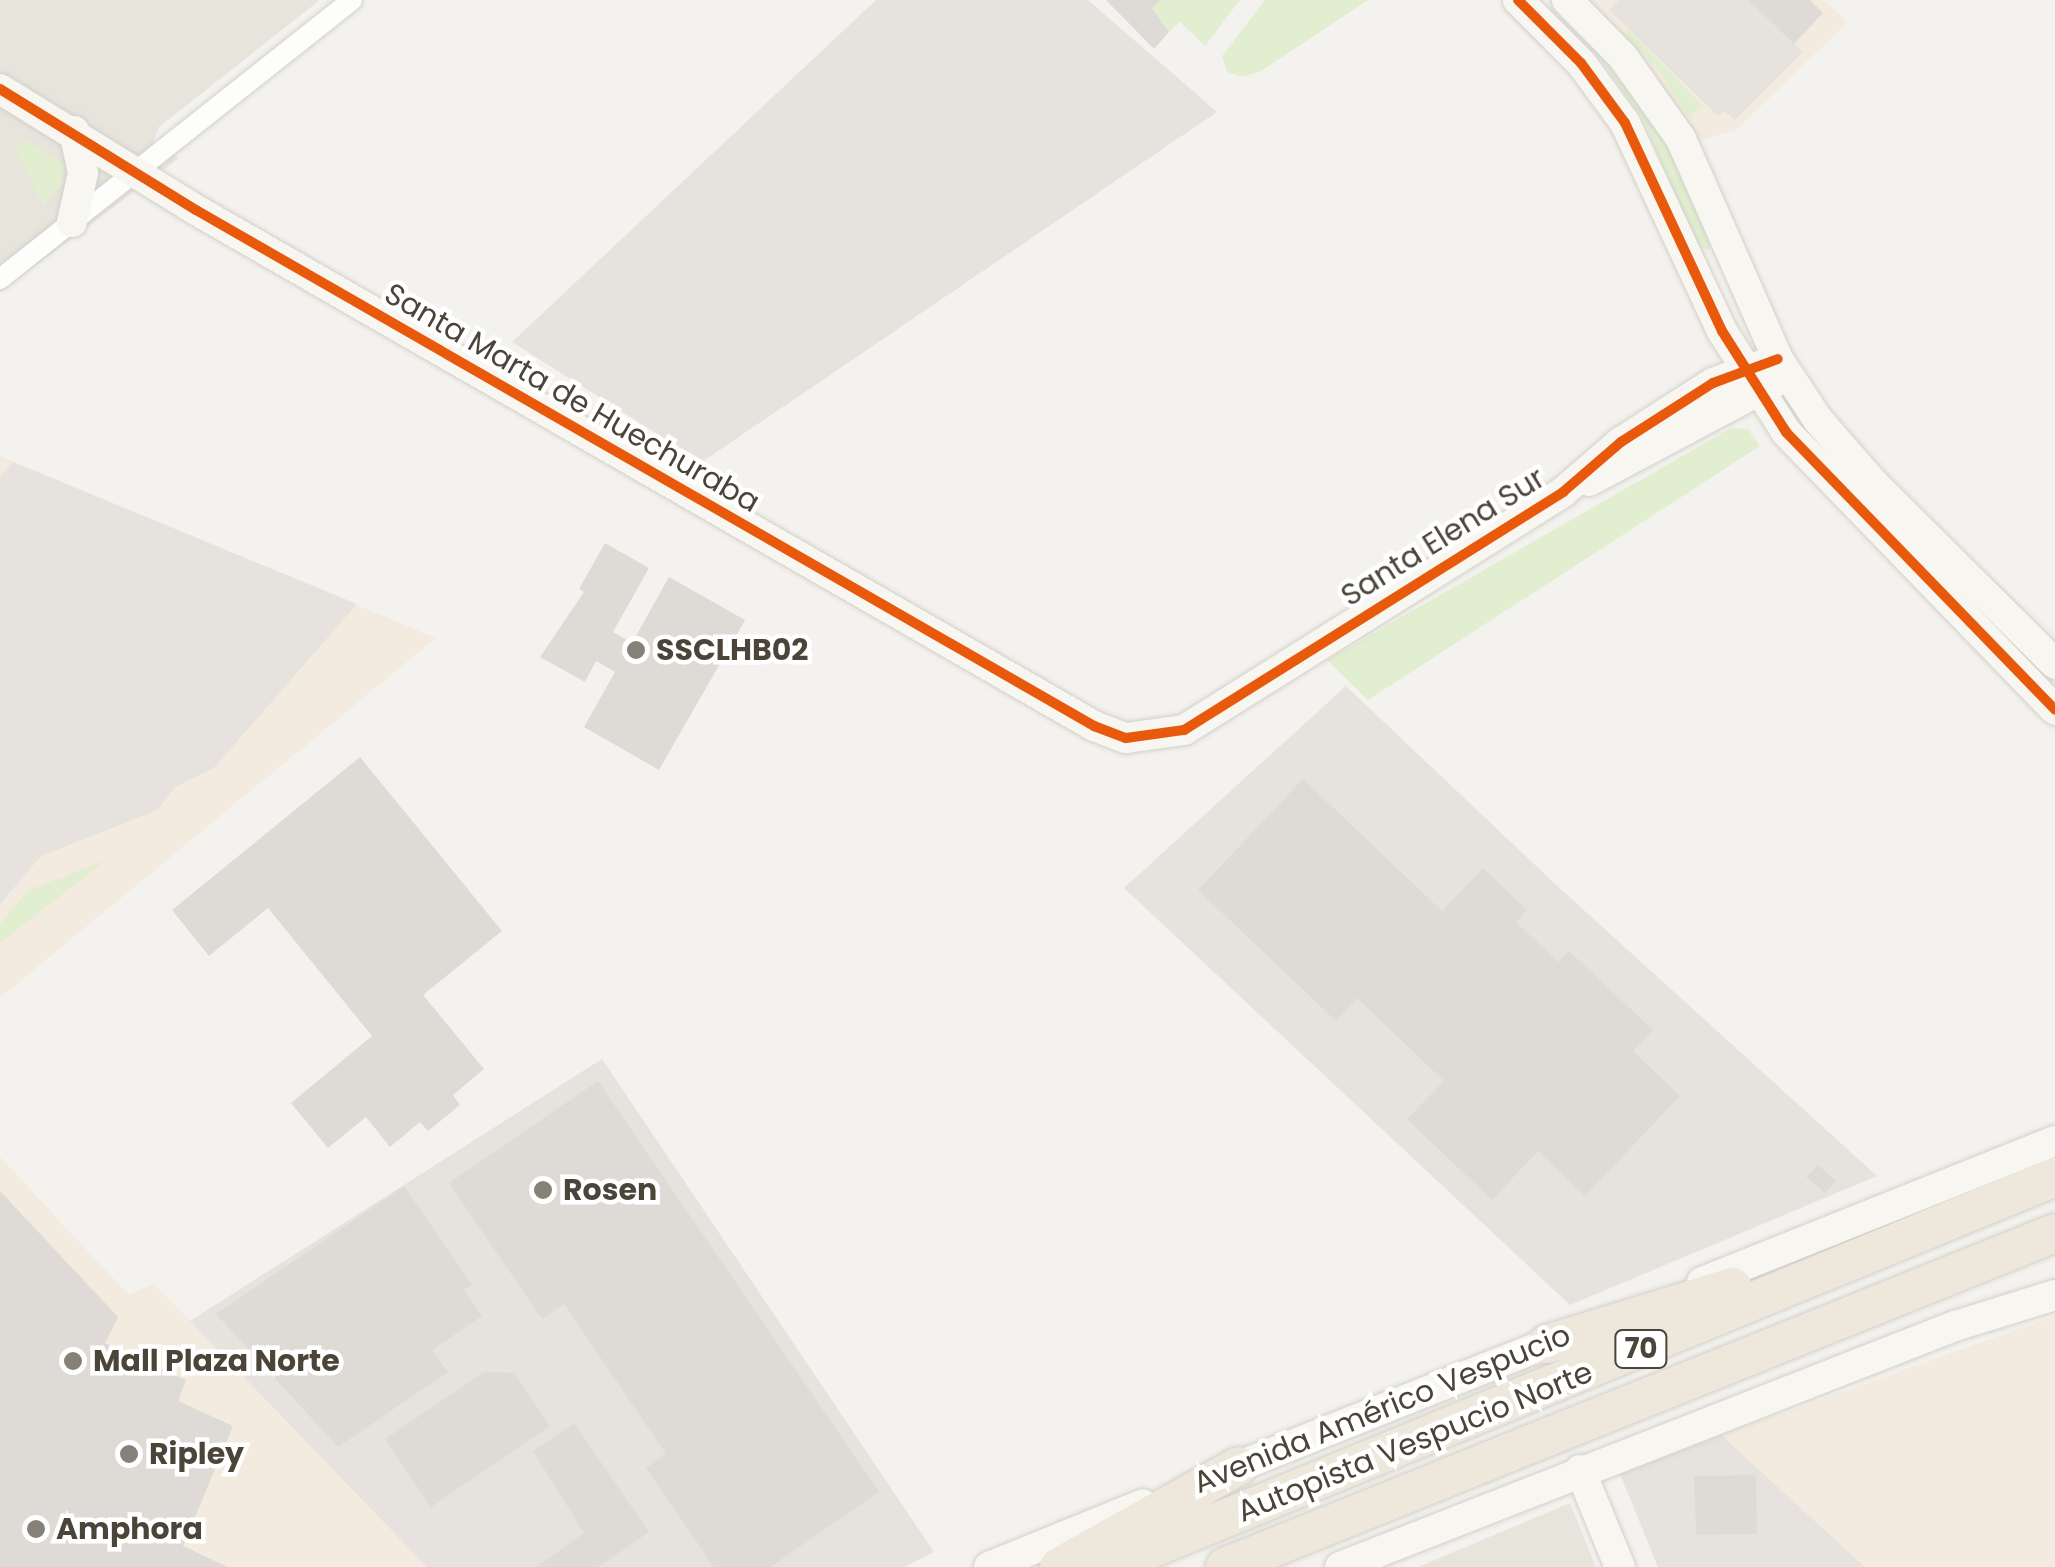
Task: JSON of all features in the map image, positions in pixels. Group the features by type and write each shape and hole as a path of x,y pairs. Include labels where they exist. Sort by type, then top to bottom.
{"highway":[{"name":"Autopista Vespucio Norte","path":"1107,1567 2055,1177"},
{"path":"1546,1344 1926,1228"},
{"name":"Autopista Vespucio Norte","path":"1226,1567 2055,1233"},
{"path":"1059,1567 1239,1466"}],"street":[{"path":"0,279 352,0"},
{"path":"1518,0 1612,105 1750,380 1807,458 2055,710"},
{"path":"1567,0 1623,57 1670,121 1726,234 1784,368 1874,485 2055,664"},
{"name":"Santa Marta de Huechuraba","path":"0,89 136,172 1042,696 1126,738"},
{"path":"72,222 83,173 74,131"},
{"path":"1683,248 1710,256 1726,234"},
{"name":"Santa Elena Sur","path":"1126,738 1184,730 1563,492 1632,463 1750,380 1784,368"},
{"name":"Avenida Américo Vespucio","path":"989,1567 2055,1141"},
{"path":"1340,1567 1955,1326 2055,1294"},
{"path":"1580,1470 1620,1567"}],"shaded area":[{"path":"0,0 320,0 159,127 153,142 179,158 0,292"},
{"path":"876,0 1088,0 1217,112 702,462 512,342"},
{"path":"1583,0 1824,0 1848,22 1736,130 1697,142 1619,31"},
{"path":"1619,0 1748,0 1803,52 1735,120 1725,111 1718,116 1609,10"},
{"path":"0,456 436,638 0,998"},
{"path":"13,462 357,604 214,768 175,787 158,810 41,856 0,904 0,476"},
{"path":"1346,686 1554,883 1877,1176 1570,1305 1124,888"},
{"name":"Rosen","path":"602,1059 934,1552 904,1567 427,1567 190,1321"},
{"name":"Mall Plaza Norte","path":"0,1157 129,1295 154,1283 427,1567 0,1567"},
{"path":"2055,1316 2055,1567 1865,1567 1721,1435"},
{"path":"1721,1435 1865,1567 1658,1567 1620,1474"},
{"path":"1570,1503 1596,1567 1418,1567"}],"green space":[{"path":"1161,0 1240,0 1205,46 1180,22 1169,32 1152,8"},
{"path":"1265,0 1368,0 1261,71 1243,77 1227,72 1222,56"},
{"path":"1627,28 1702,105 1689,118 1659,70 1627,36"},
{"path":"1582,33 1661,127 1713,244 1709,250 1697,247 1644,121"},
{"path":"26,140 63,163 62,184 43,205 15,147"},
{"path":"1731,428 1748,429 1760,446 1368,700 1327,660"},
{"path":"106,860 0,943 0,924 27,891"}],"building":[{"path":"1106,0 1161,0 1152,8 1169,32 1154,49"},
{"path":"1748,0 1810,0 1823,13 1794,44"},
{"name":"SSCLHB02","path":"605,543 649,568 613,632 632,643 669,577 745,620 659,770 584,727 615,672 596,661 585,682 540,657 584,592 579,589"},
{"path":"360,757 502,931 423,995 484,1069 453,1095 460,1105 428,1131 420,1122 390,1147 366,1117 328,1148 291,1103 372,1036 268,908 209,956 172,910"},
{"path":"1303,779 1442,911 1483,868 1527,910 1516,922 1558,962 1569,951 1653,1030 1633,1051 1680,1096 1585,1196 1538,1151 1492,1200 1407,1119 1444,1081 1357,998 1336,1021 1198,890"},
{"path":"598,1081 879,1492 770,1567 714,1567 646,1468 666,1454 564,1304 542,1319 449,1183"},
{"path":"1818,1165 1836,1181 1825,1193 1806,1177"},
{"path":"404,1186 472,1285 464,1290 482,1316 432,1350 448,1372 338,1447 216,1314"},
{"name":"Mall Plaza Norte","path":"0,1191 118,1317 105,1343 186,1380 178,1401 233,1426 183,1546 228,1567 0,1567"},
{"path":"484,1372 514,1373 550,1426 431,1507 385,1439"},
{"path":"574,1423 649,1532 598,1567 536,1567 584,1533 533,1451"},
{"path":"1756,1475 1757,1534 1696,1535 1694,1476"}],"cycle path":[{"path":"1518,0 1581,63 1625,123 1722,331 1786,432 2055,710"},
{"path":"0,89 196,210 1094,726 1126,738 1184,730 1563,492 1621,442 1713,383 1778,359"}],"place":[{"name":"SSCLHB02","path":"636,650"},
{"name":"Rosen","path":"543,1190"},
{"name":"Mall Plaza Norte","path":"73,1361"},
{"name":"Ripley","path":"129,1454"},
{"name":"Amphora","path":"36,1529"}]}
